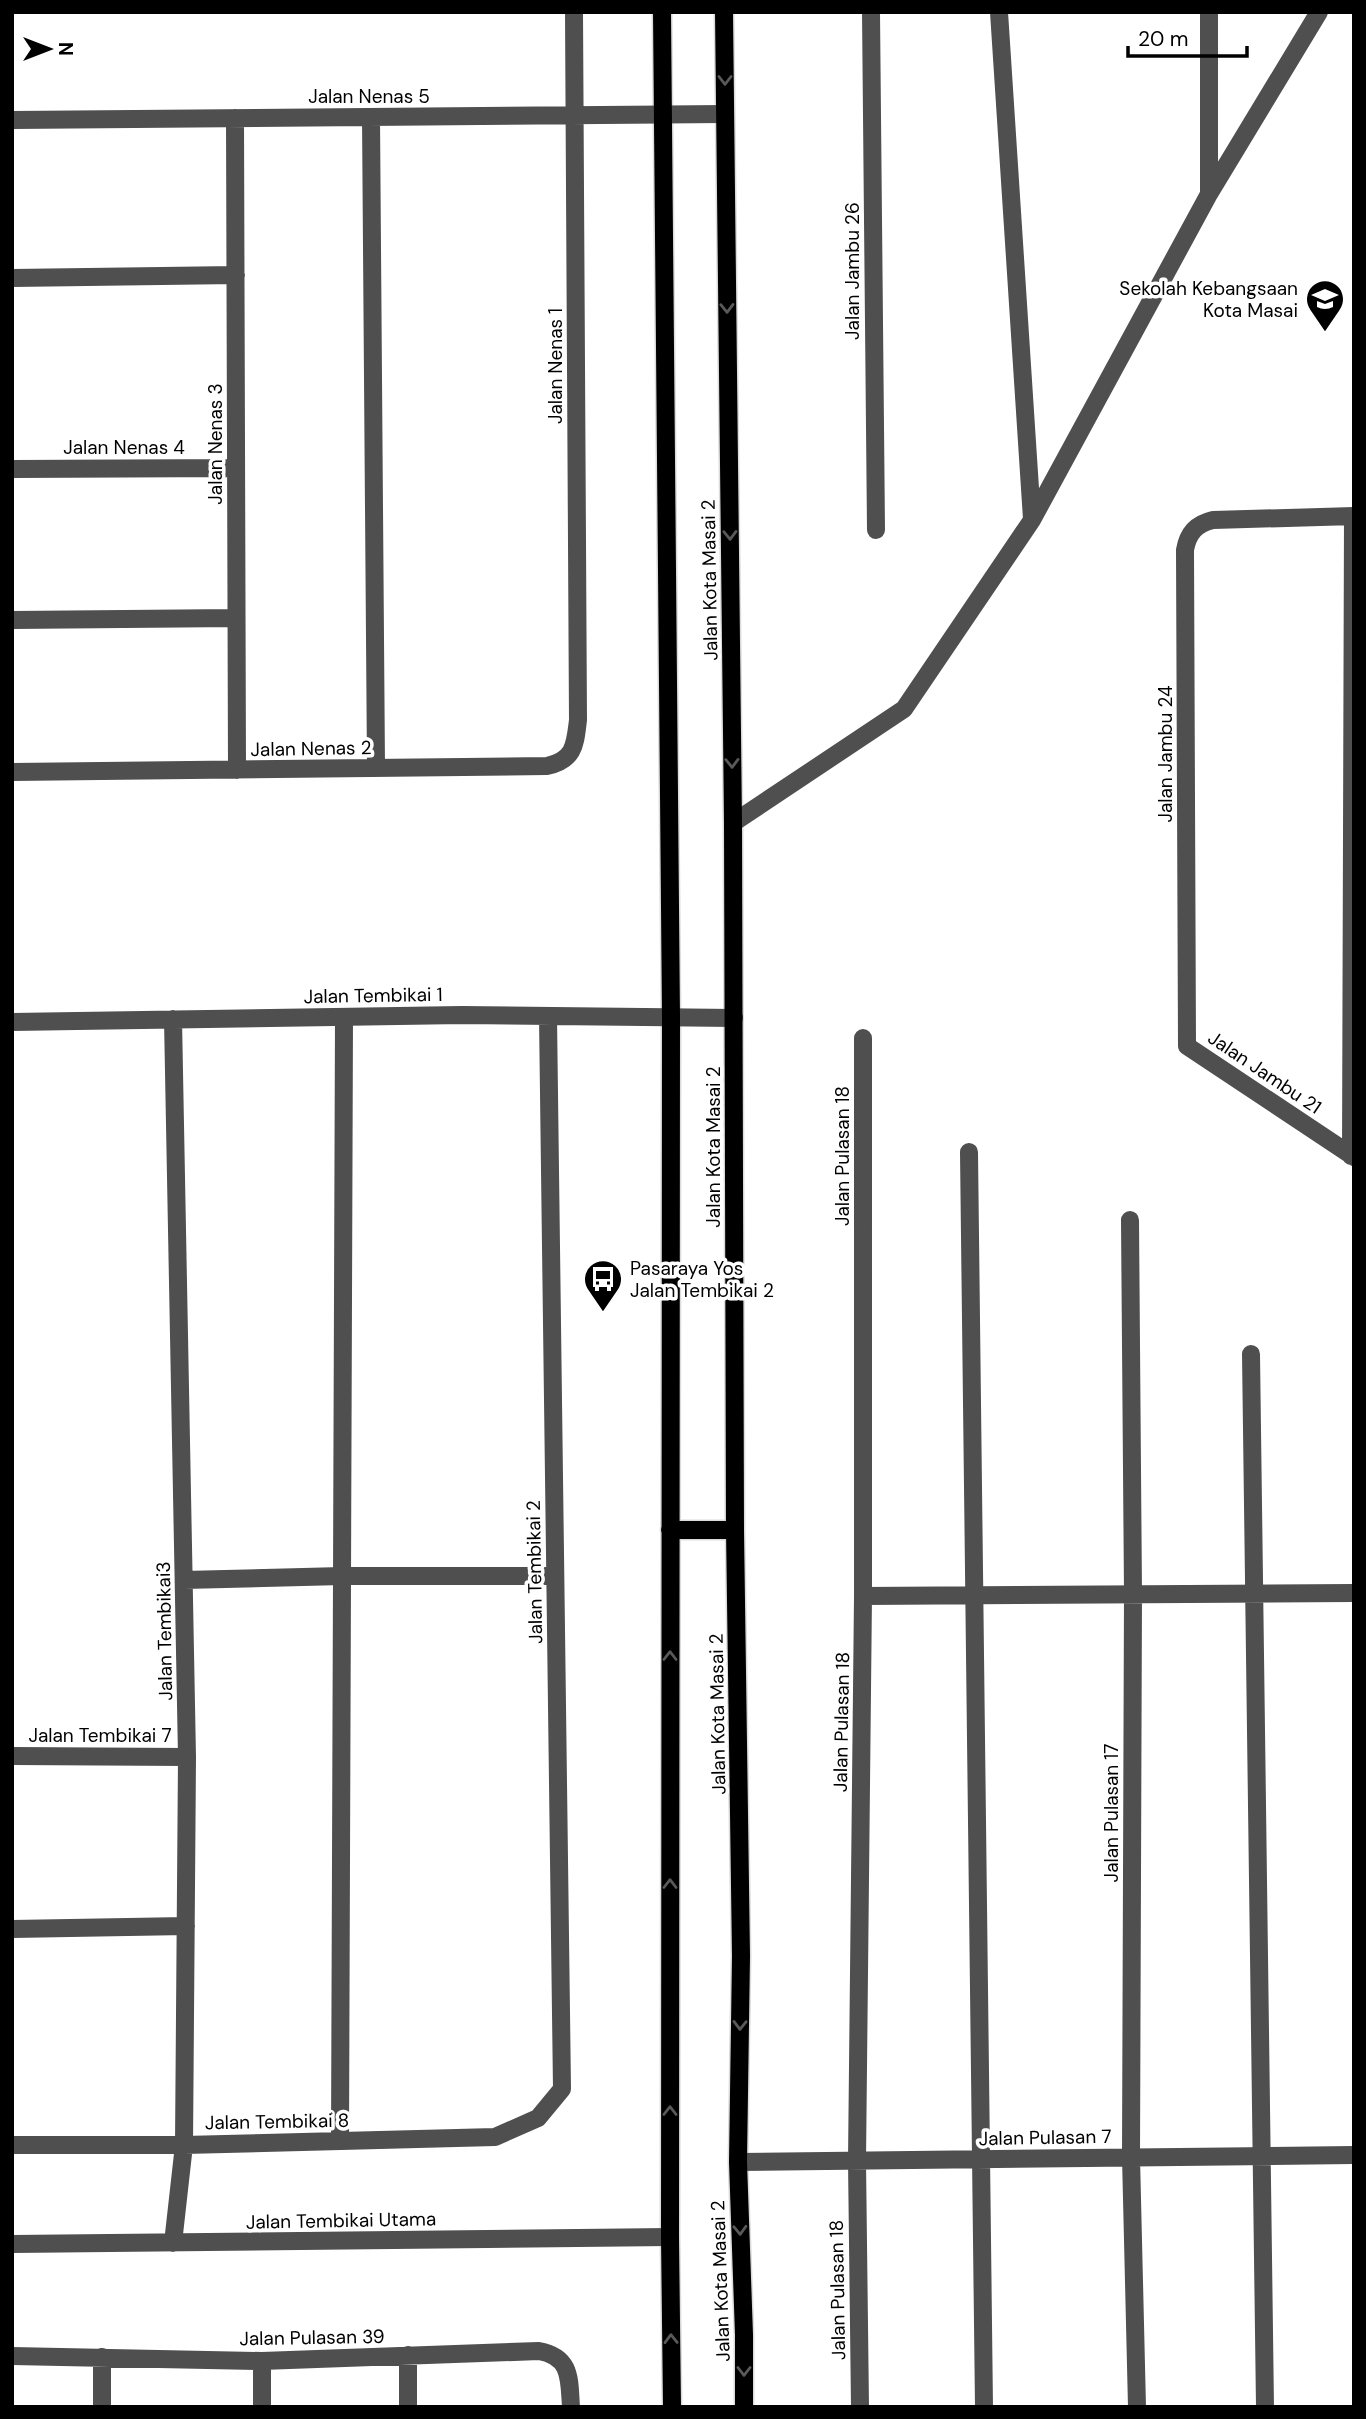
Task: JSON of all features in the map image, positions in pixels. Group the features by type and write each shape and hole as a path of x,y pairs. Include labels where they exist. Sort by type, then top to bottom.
{"main road":[{"path":"662,12 671,1018 672,2407"},
{"name":"Jalan Kota Masai 2","path":"724,12 733,823 735,1530 741,1956 738,2162 744,2407"},
{"path":"670,1530 735,1530"}],"street":[{"name":"Jalan Nenas 1","path":"574,12 578,720"},
{"name":"Jalan Jambu 26","path":"871,12 876,530"},
{"path":"999,12 1032,520"},
{"path":"1209,12 1209,194"},
{"path":"733,823 904,709 1032,520 1209,194 1319,12"},
{"name":"Jalan Nenas 5","path":"12,120 725,114"},
{"path":"371,117 376,768"},
{"name":"Jalan Nenas 3","path":"235,118 237,770"},
{"path":"12,278 236,275"},
{"name":"Jalan Nenas 4","path":"12,468 236,468"},
{"path":"1353,516 1353,1156"},
{"name":"Jalan Jambu 24","path":"1187,1046 1187,539 1193,529 1202,523 1255,518 1353,516"},
{"path":"12,620 236,618"},
{"name":"Jalan Nenas 2","path":"12,772 547,766 558,764 568,757 574,747 578,720"},
{"name":"Jalan Tembikai 1","path":"12,1022 462,1015 734,1018"},
{"path":"340,2141 344,1017"},
{"name":"Jalan Tembikai 2","path":"538,2118 562,2090 548,1017"},
{"name":"Jalan Tembikai3","path":"173,1019 187,1757 184,2145 173,2243"},
{"name":"Jalan Pulasan 18","path":"860,2407 857,2161 863,1596 863,1038"},
{"name":"Jalan Jambu 21","path":"1187,1046 1353,1156"},
{"path":"969,1152 984,2407"},
{"name":"Jalan Pulasan 17","path":"1129,1220 1133,1594 1132,2157 1137,2407"},
{"path":"1251,1354 1265,2407"},
{"path":"184,1580 342,1576 555,1576"},
{"path":"863,1596 1354,1593"},
{"name":"Jalan Tembikai 7","path":"12,1756 187,1757"},
{"path":"12,1930 186,1926"},
{"name":"Jalan Tembikai 8","path":"12,2145 184,2145 495,2137 538,2118"},
{"name":"Jalan Pulasan 7","path":"738,2162 1354,2155"},
{"name":"Jalan Tembikai Utama","path":"12,2244 670,2237"},
{"name":"Jalan Pulasan 39","path":"12,2356 262,2361 539,2351 550,2353 566,2367 571,2407"},
{"path":"408,2356 408,2407"},
{"path":"102,2357 102,2407"},
{"path":"262,2361 262,2407"}],"place":[{"name":"Sekolah Kebangsaan Kota Masai","path":"1325,333"},
{"name":"Pasaraya Yos Jalan Tembikai 2","path":"603,1313"}]}
